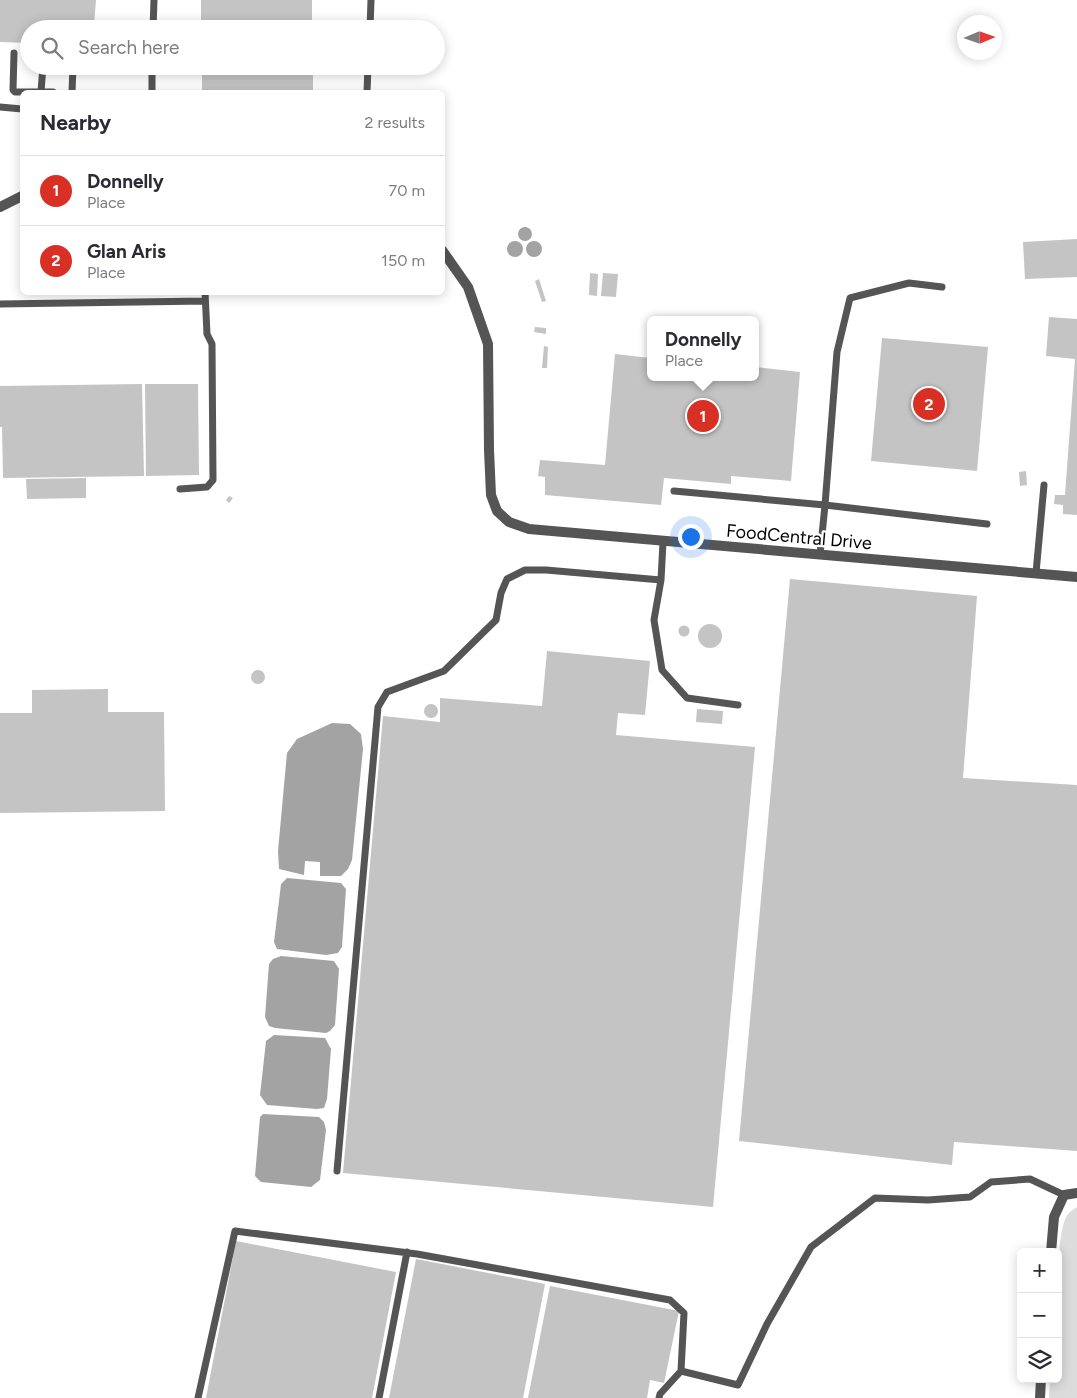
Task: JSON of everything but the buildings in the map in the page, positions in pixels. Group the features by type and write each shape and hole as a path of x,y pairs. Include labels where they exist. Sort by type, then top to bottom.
{"street":[{"path":"0,208 20,197"},
{"name":"FoodCentral Drive","path":"445,254 468,287 488,344 489,474 491,495 497,511 509,522 529,529 663,542 1077,576"},
{"path":"1052,1248 1054,1217 1064,1196 1077,1193"},
{"path":"1040,1398 1041,1383"}],"lane":[{"path":"153,20 154,0"},
{"path":"370,20 371,0"},
{"path":"14,53 13,90 20,92"},
{"path":"41,90 42,75"},
{"path":"72,90 73,75"},
{"path":"152,75 152,90"},
{"path":"367,90 368,75"},
{"path":"0,107 20,109"},
{"path":"820,554 837,352 850,298 909,283 942,287"},
{"path":"180,489 207,487 213,480 212,344 207,334 205,295"},
{"path":"0,304 205,301"},
{"path":"1036,573 1044,486"},
{"path":"674,491 825,504 987,524"},
{"path":"663,542 661,580 654,620 662,670 686,698 738,705"},
{"path":"337,1171 378,706 387,692 444,671 496,620 501,593 507,579 526,570 661,580"},
{"path":"681,1370 738,1385 767,1324 811,1247 875,1198 928,1200 970,1197 992,1182 1030,1179 1064,1196"},
{"path":"198,1398 235,1231 407,1252 670,1300 684,1312 681,1370 660,1394 659,1398"},
{"path":"378,1398 407,1252"}],"shaded area":[{"path":"522,227 528,227 532,234 528,241 522,241 518,237 518,231"},
{"path":"515,241 521,243 523,249 521,255 515,257 509,255 507,249 509,243"},
{"path":"534,241 540,243 542,249 540,255 534,257 528,255 526,249 528,243"},
{"path":"332,723 350,724 361,734 363,749 352,860 348,869 341,876 320,876 320,862 305,861 304,875 279,869 278,851 287,753 297,739"},
{"path":"287,878 341,883 346,889 342,947 338,953 326,955 277,949 274,942 281,884"},
{"path":"281,956 334,961 339,969 335,1025 330,1031 326,1033 269,1026 265,1017 269,964 273,959"},
{"path":"274,1035 325,1038 331,1049 327,1099 324,1108 267,1105 260,1095 266,1041"},
{"path":"263,1114 319,1117 324,1122 326,1130 320,1180 311,1187 261,1182 255,1176 260,1117"},
{"path":"1077,1207 1077,1398 1049,1398 1050,1383 1062,1383 1062,1248 1060,1248 1063,1225 1071,1211"}],"place":[{"name":"Glan Aris","path":"929,404"},
{"name":"Donnelly","path":"703,416"}]}
